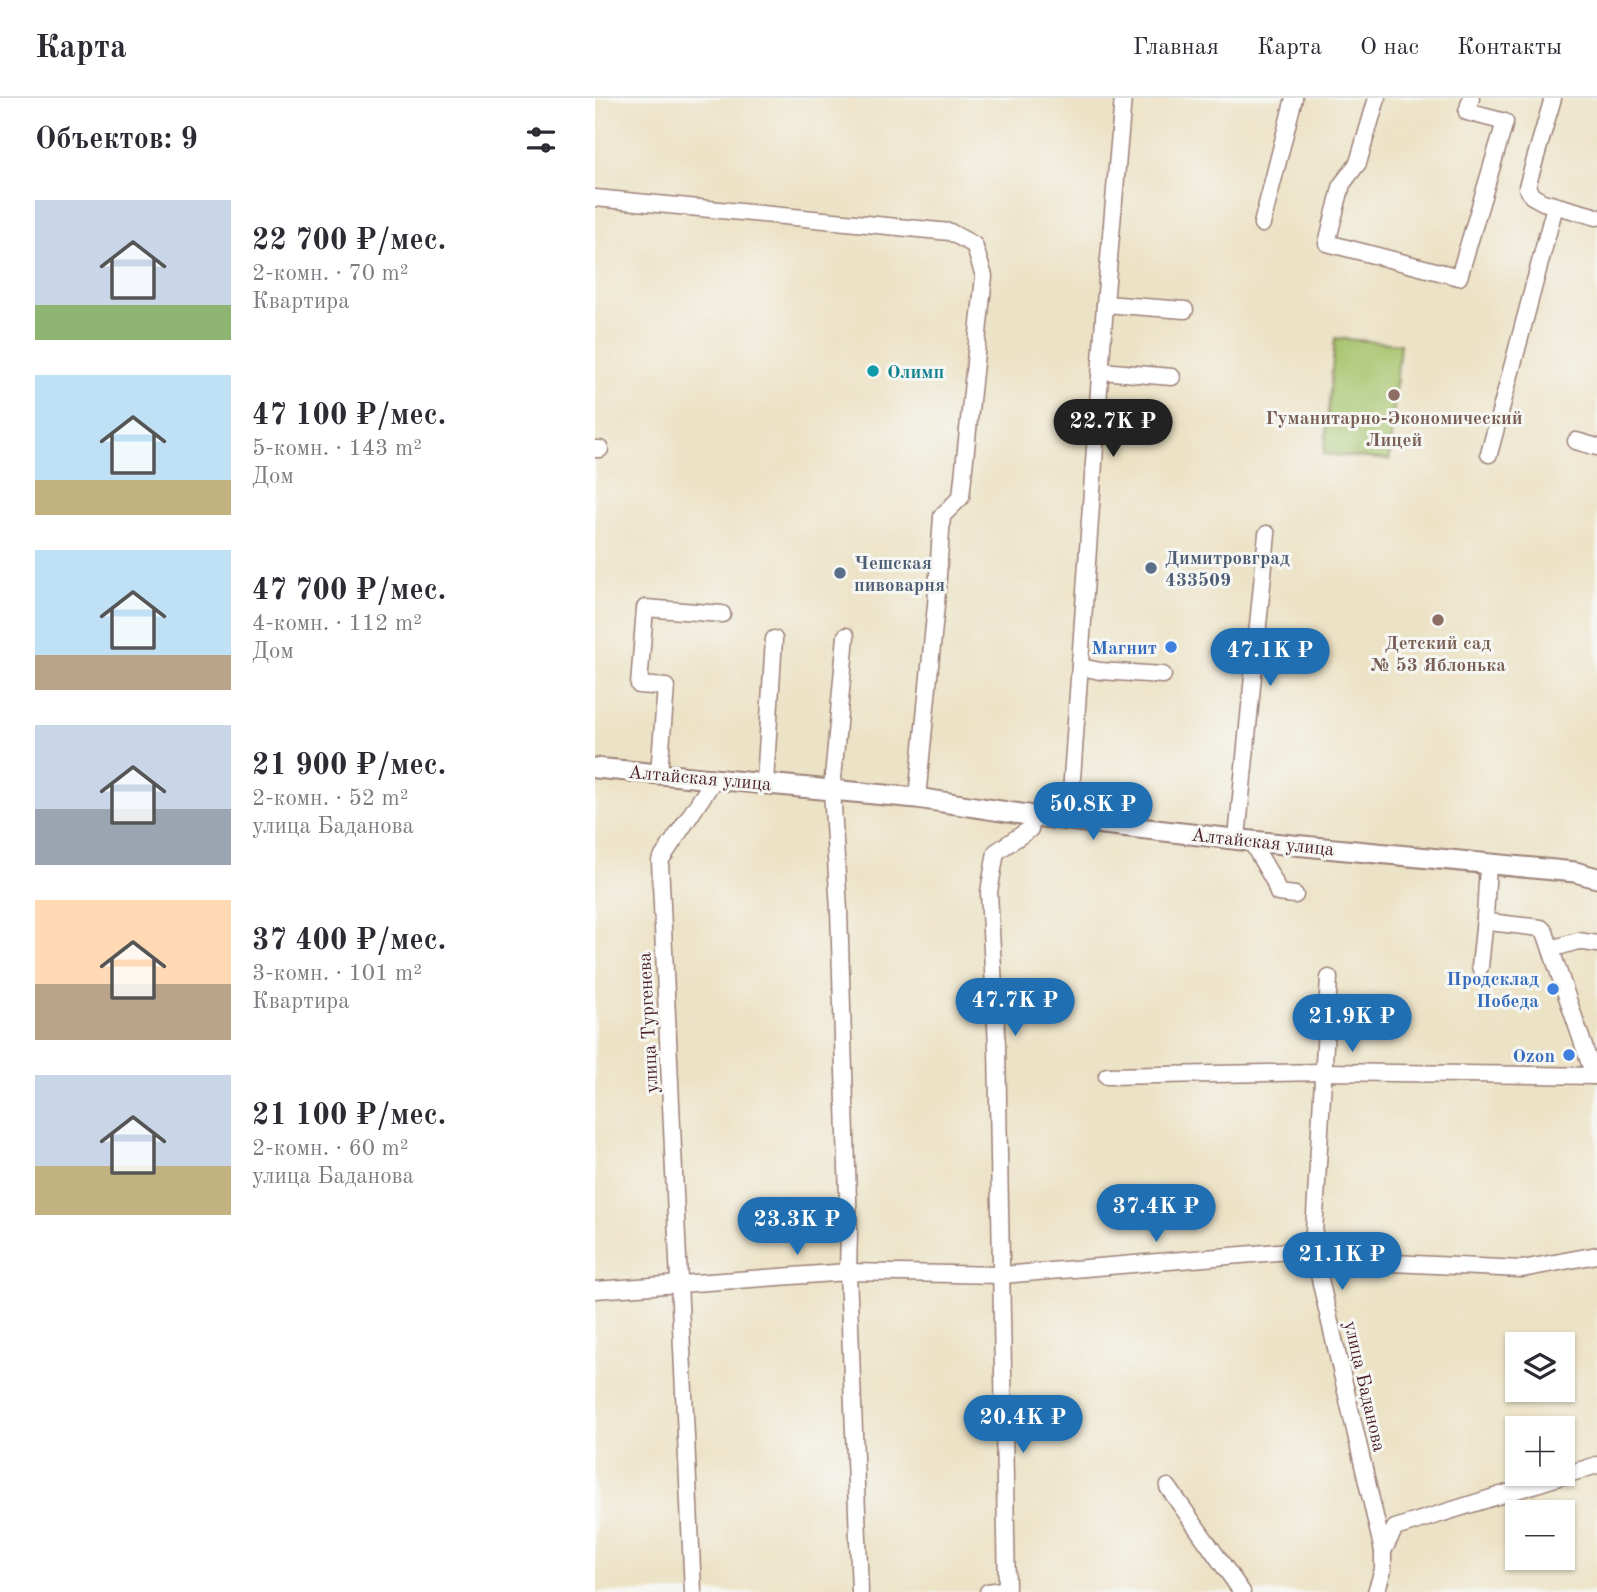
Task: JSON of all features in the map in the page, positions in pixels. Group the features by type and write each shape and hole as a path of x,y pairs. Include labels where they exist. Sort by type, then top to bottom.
{"main road":[{"name":"Алтайская улица","path":"595,768 917,797 1034,816 1244,840 1575,872 1597,878"}],"street":[{"path":"1071,820 1105,304 1123,98"},
{"path":"1262,225 1294,98"},
{"path":"1377,98 1358,163 1342,184 1327,243 1459,277 1505,122 1467,112 1471,98"},
{"path":"1553,98 1527,187 1532,196 1543,202 1597,217"},
{"path":"595,198 950,232 974,245 984,276 961,497 942,516 917,797"},
{"path":"1489,454 1555,206"},
{"path":"1105,304 1185,310"},
{"path":"1101,371 1172,377"},
{"path":"1576,441 1597,447"},
{"path":"1267,534 1244,840 1274,881 1278,893 1295,895"},
{"path":"659,773 666,687 639,685 645,608 722,614"},
{"path":"846,636 832,789 839,911 848,1272 860,1592"},
{"path":"765,783 774,639"},
{"path":"1081,667 1163,676"},
{"name":"улица Тургенева","path":"693,1592 660,861 715,778"},
{"path":"988,1592 1007,1589 997,1046 989,892 996,852 1030,829 1034,816"},
{"path":"1480,967 1488,864"},
{"path":"1107,1076 1324,1072 1595,1076 1545,932 1541,928 1489,922 1485,918"},
{"path":"1551,949 1577,941 1597,944"},
{"name":"улица Баданова","path":"1329,978 1313,1249 1383,1550 1383,1570 1375,1592"},
{"path":"595,1290 848,1272 1002,1275 1313,1249 1319,1258 1327,1260 1522,1269 1597,1255"},
{"path":"1383,1550 1395,1528 1597,1465"},
{"path":"1168,1487 1242,1592"}],"green space":[{"path":"1335,338 1400,344 1389,460 1324,454"}],"place":[{"name":"Олимп","path":"873,371"},
{"name":"Гуманитарно-Экономический Лицей","path":"1394,395"},
{"name":"Димитровград 433509","path":"1151,568"},
{"name":"Чешская пивоварня","path":"840,573"},
{"name":"Детский сад № 53 Яблонька","path":"1438,620"},
{"name":"Магнит","path":"1171,647"},
{"name":"Продсклад Победа","path":"1553,989"},
{"name":"Ozon","path":"1569,1055"}]}
